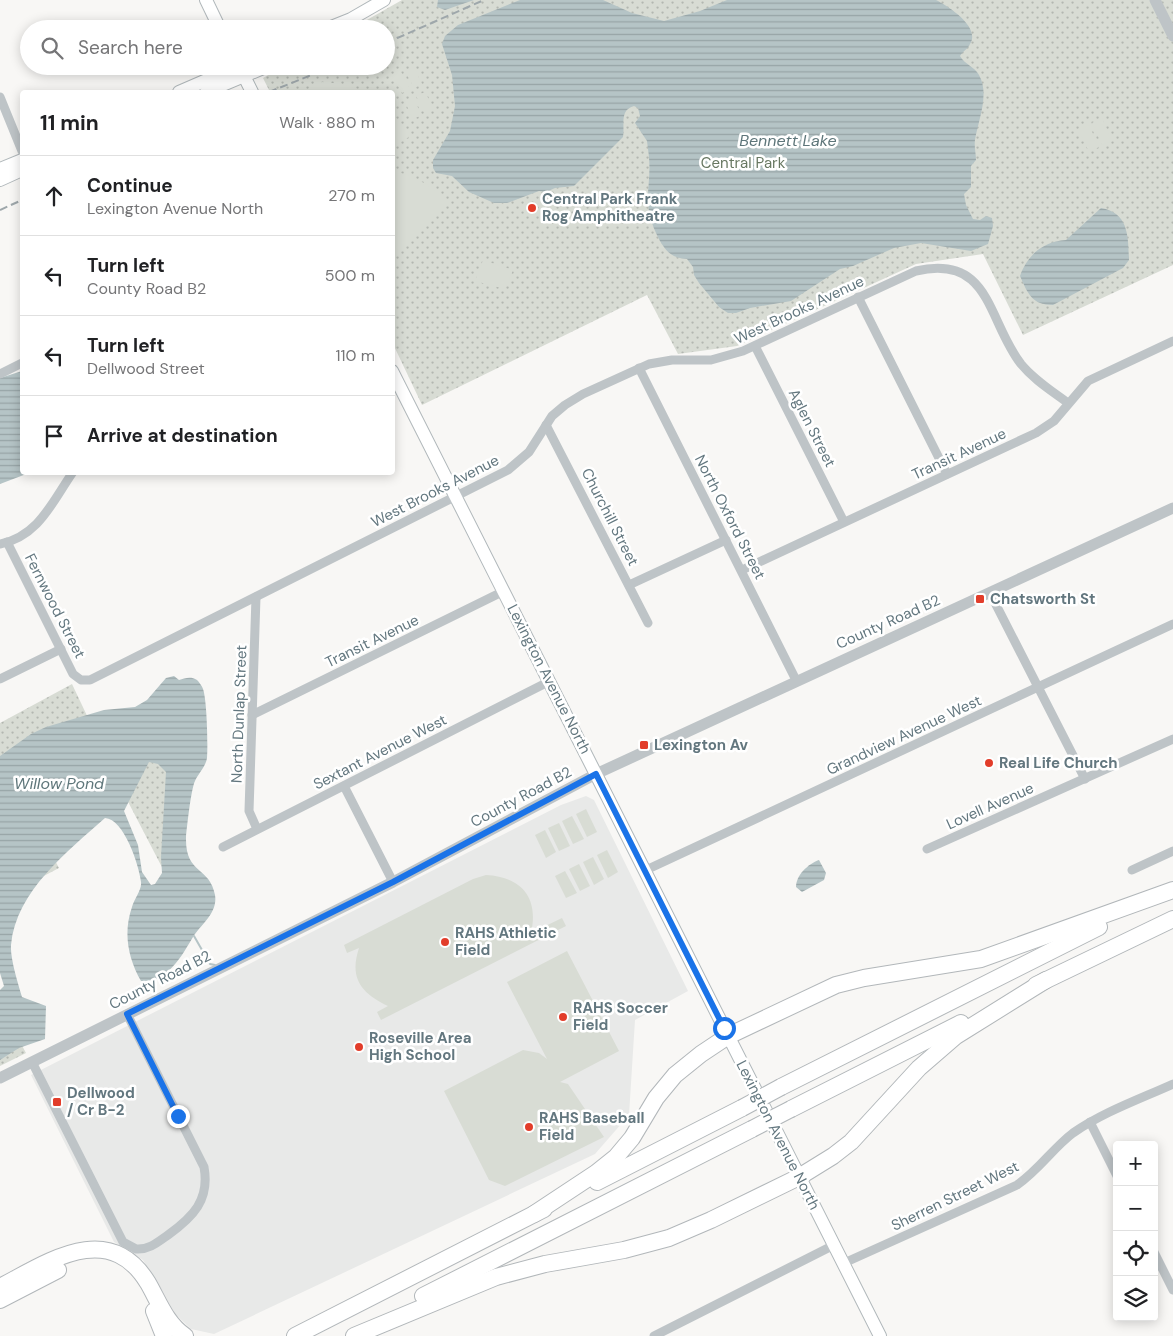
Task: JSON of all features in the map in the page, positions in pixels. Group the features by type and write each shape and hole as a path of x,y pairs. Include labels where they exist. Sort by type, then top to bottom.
{"highway":[{"path":"534,1214 596,1174 616,1157 632,1138 656,1098 674,1075 728,1036 848,981 981,959 1173,891"},
{"path":"295,1336 1173,891"},
{"path":"348,1336 1046,980 1173,919"},
{"path":"354,1336 496,1277 545,1264 624,1250 669,1238 711,1220 799,1177 851,1142 919,1068 956,1036 1046,980"},
{"path":"0,1286 69,1252 89,1249 109,1252 128,1260 138,1269 168,1319 185,1336"},
{"path":"0,1300 74,1262 102,1260 119,1266 133,1277 141,1287 159,1321 164,1336"},
{"path":"282,1336 324,1321"}],"main road":[{"path":"206,0 216,20"},
{"path":"351,19 384,0"},
{"path":"186,90 227,75"},
{"path":"209,90 233,75"},
{"path":"244,75 251,90"},
{"path":"0,170 20,161"},
{"path":"0,180 20,171"},
{"name":"Lexington Avenue North","path":"395,377 880,1336"}],"street":[{"path":"1155,0 1173,36"},
{"path":"0,98 20,146"},
{"name":"West Brooks Avenue","path":"81,680 90,680 456,495 501,475 529,452 552,416 572,400 639,368 672,360 720,358 755,346 916,271 947,268 963,273 978,285 1021,363 1030,373 1068,403"},
{"path":"858,297 947,474"},
{"name":"Transit Avenue","path":"742,570 1046,427 1088,381 1173,341"},
{"name":"Aglen Street","path":"755,346 844,522"},
{"path":"0,374 20,364"},
{"name":"North Oxford Street","path":"639,368 796,680"},
{"name":"Churchill Street","path":"546,425 648,622"},
{"path":"4,543 26,534 42,519 71,475"},
{"name":"County Road B2","path":"0,1078 393,882 596,774 796,680 1173,508"},
{"path":"629,585 726,540"},
{"name":"Fernwood Street","path":"4,543 73,674 81,680"},
{"name":"Transit Avenue","path":"252,715 504,590"},
{"path":"990,593 1085,779"},
{"name":"North Dunlap Street","path":"256,597 249,811 257,829"},
{"name":"Grandview Avenue West","path":"646,870 1173,624"},
{"path":"0,679 61,649"},
{"name":"Sextant Avenue West","path":"223,847 550,681"},
{"name":"Lovell Avenue","path":"927,849 1173,739"},
{"path":"344,786 393,882"},
{"path":"1132,870 1173,851"},
{"path":"32,1062 123,1242 136,1249 152,1246 194,1214 205,1192 206,1178 204,1167 127,1014"},
{"name":"Sherren Street West","path":"844,1263 1017,1184 1034,1172 1072,1134 1090,1122 1173,1084"},
{"path":"1090,1122 1113,1168"},
{"path":"654,1336 834,1245"},
{"path":"1158,1260 1173,1290"}],"shaded area":[{"name":"Roseville Area High School","path":"586,796 594,800 688,991 635,1020 629,1115 595,1154 214,1334 191,1329 169,1308 143,1260 114,1242 31,1075 561,805"}],"green space":[{"name":"Central Park","path":"402,0 1173,0 1173,265 1023,335 983,254 916,264 737,346 678,354 647,295 422,405 395,348 395,90 269,90 263,78 268,75 395,75 395,20 367,20"},
{"path":"414,67 422,84 414,88 405,71"},
{"path":"401,72 410,89 402,93 393,76"},
{"path":"322,82 343,84 361,90 306,90"},
{"path":"425,92 434,109 425,114 416,96"},
{"path":"413,98 422,115 413,119 405,102"},
{"path":"395,116 409,137 395,145"},
{"path":"1102,118 1112,141 1102,145 1092,123"},
{"path":"1089,125 1099,147 1089,152 1078,129"},
{"path":"395,172 423,182 447,203 395,253"},
{"path":"483,260 513,270 505,289 475,281"},
{"path":"72,684 99,741 172,707 165,873 124,794 42,836 59,868 0,899 0,723"},
{"path":"586,809 597,832 587,837 576,814"},
{"path":"572,816 584,839 573,844 562,821"},
{"path":"559,823 570,846 559,851 548,828"},
{"path":"545,830 556,852 546,858 535,835"},
{"path":"607,850 618,872 608,878 597,855"},
{"path":"593,857 604,879 594,885 583,862"},
{"path":"579,864 590,886 580,891 569,869"},
{"path":"565,871 577,893 566,898 555,876"},
{"name":"RAHS Athletic Field","path":"486,875 509,880 525,892 530,900 532,909 531,933 562,918 566,926 381,1020 377,1012 388,1006 371,996 360,983 356,968 359,948 347,953 344,945 473,879"},
{"name":"RAHS Baseball Field","path":"567,951 619,1051 560,1082 568,1084 604,1137 505,1186 489,1180 444,1091 523,1050 539,1053 547,1059 507,982"},
{"path":"0,1004 26,1053 0,1066"}],"water":[{"path":"438,0 474,0 445,10 437,7"},
{"name":"Bennett Lake","path":"520,0 603,0 632,13 664,21 700,11 727,0 936,0 962,18 971,31 970,44 960,56 977,72 982,82 982,108 975,142 976,160 971,166 971,187 964,194 966,205 973,219 980,220 986,216 992,218 993,226 988,244 971,251 921,243 894,248 853,266 840,269 791,301 728,313 719,307 699,283 694,275 693,267 687,259 674,256 665,249 653,227 648,204 649,162 647,141 635,123 640,116 638,108 634,106 629,108 624,114 623,137 574,186 555,188 546,192 539,191 507,203 494,203 469,192 452,176 436,173 433,168 433,160 450,131 455,106 452,75 442,44 445,36 458,25"},
{"path":"1101,208 1117,215 1122,220 1127,234 1129,260 1123,268 1053,305 1035,301 1028,293 1020,276 1027,262 1037,250 1044,246 1066,240"},
{"path":"20,372 20,475 24,475 0,484 0,378"},
{"name":"Willow Pond","path":"174,676 179,680 192,678 197,680 203,689 207,723 207,758 194,785 186,837 189,858 212,886 215,895 214,907 173,967 159,977 141,981 130,954 127,936 129,917 141,885 140,874 124,834 112,820 105,818 60,858 46,874 33,890 15,925 11,945 15,971 22,997 46,1006 45,1039 19,1048 0,1060 0,990 4,986 0,973 0,756 31,734 46,727 104,710 135,707 147,700 166,678","holes":["149,762 158,764 166,772 161,857 162,873 155,884 151,885 142,872 138,845 124,811"]},
{"path":"819,860 826,873 824,880 802,892 796,887 800,874 811,864"}],"waterway":[{"path":"194,936 210,964 215,965"}],"railway":[{"path":"395,39 484,0"},
{"path":"274,90 312,75"},
{"path":"0,210 20,201"}],"place":[{"name":"Central Park Frank Rog Amphitheatre","path":"532,208"},
{"name":"Chatsworth St","path":"980,599"},
{"name":"Lexington Av","path":"644,745"},
{"name":"Real Life Church","path":"989,763"},
{"name":"RAHS Athletic Field","path":"445,942"},
{"name":"RAHS Soccer Field","path":"563,1017"},
{"name":"Roseville Area High School","path":"359,1047"},
{"name":"Dellwood / Cr B-2","path":"57,1102"},
{"name":"RAHS Baseball Field","path":"529,1127"}],"route":[{"path":"178,1116 127,1014 393,882 596,774 724,1028"}]}
